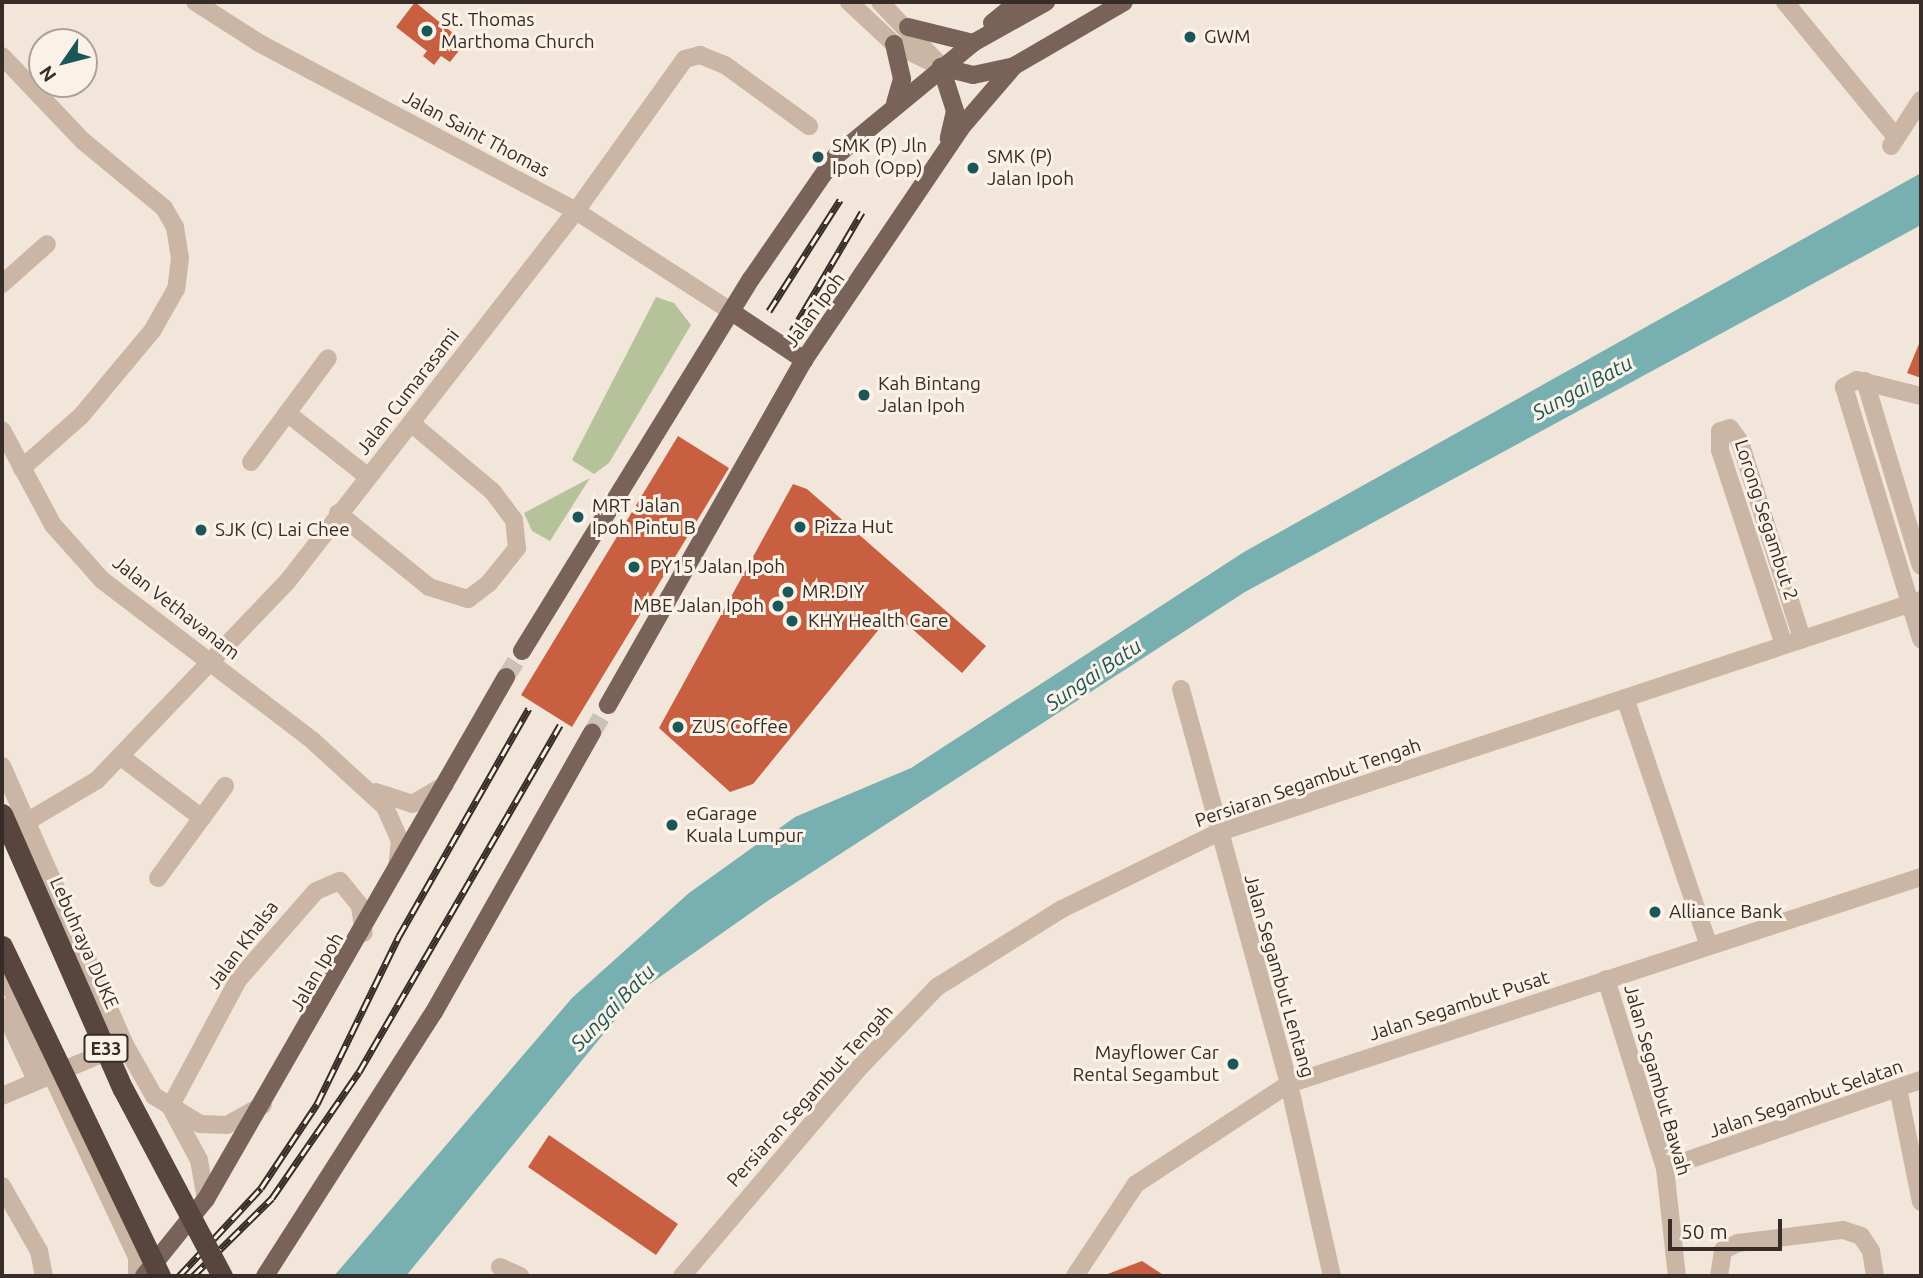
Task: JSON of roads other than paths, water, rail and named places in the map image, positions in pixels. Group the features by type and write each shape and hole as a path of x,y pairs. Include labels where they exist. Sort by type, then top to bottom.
{"highway":[{"name":"Lebuhraya DUKE","path":"2,814 123,1089 222,1276"},
{"name":"E33","path":"2,946 160,1276"}],"main road":[{"path":"522,651 732,312 835,156 895,103 973,43 1018,2"},
{"path":"908,27 973,43 1046,2"},
{"name":"Jalan Ipoh","path":"608,705 804,360 945,157 964,124 1014,65 1124,2"},
{"path":"894,44 902,79 895,103"},
{"path":"942,67 973,75 1014,65"},
{"path":"942,67 955,111 945,157"},
{"path":"732,312 804,360"},
{"name":"Jalan Ipoh","path":"144,1276 206,1199 263,1105 396,877 506,677"},
{"path":"265,1276 434,1013 592,733"}],"street":[{"name":"Jalan Saint Thomas","path":"195,2 259,43 576,211 732,312"},
{"path":"849,2 894,44 942,67"},
{"path":"880,2 908,27 942,67"},
{"path":"1785,2 1893,141 1921,100"},
{"name":"Jalan Cumarasami","path":"28,821 85,789 120,757 207,660 287,582 338,513 576,211 685,59 700,55 725,65 809,126"},
{"path":"2,56 83,141 163,208 175,227 180,258 176,289 146,340 81,416 22,468"},
{"path":"2,285 47,244"},
{"path":"251,462 328,358"},
{"path":"1865,381 1921,566"},
{"path":"1921,396 1865,381 1844,387 1916,602 1921,639"},
{"path":"287,413 367,476"},
{"path":"338,513 429,587 468,599 489,583 517,548 514,520 492,491 411,423"},
{"name":"Lorong Segambut 2","path":"1784,645 1720,450 1720,431 1730,428 1740,442 1802,639"},
{"name":"Jalan Vethavanam","path":"2,430 53,525 102,580 364,785"},
{"name":"Persiaran Segambut Tengah","path":"682,1276 861,1066 937,987 1007,939 1217,833 1916,602"},
{"name":"Jalan Segambut Lentang","path":"1181,689 1217,833 1289,1084 1332,1276"},
{"path":"1625,698 1708,943"},
{"path":"120,757 202,818"},
{"path":"2,766 125,1045 154,1097 200,1124 227,1125 263,1105"},
{"path":"364,785 412,804 447,784"},
{"path":"364,785 397,823 396,877"},
{"path":"158,878 225,786"},
{"name":"Jalan Segambut Pusat","path":"1075,1276 1136,1184 1289,1084 1708,943 1921,877"},
{"name":"Jalan Khalsa","path":"170,1107 238,980 316,891 340,881 360,906 364,933"},
{"path":"2,969 43,1077"},
{"name":"Jalan Segambut Bawah","path":"1606,979 1665,1168 1677,1276"},
{"path":"2,1007 43,1077 137,1257 137,1276"},
{"path":"2,1096 125,1045"},
{"name":"Jalan Segambut Selatan","path":"1665,1168 1921,1080"},
{"path":"1898,1088 1921,1202"},
{"path":"170,1107 199,1160 206,1199"},
{"path":"2,1186 26,1231 44,1276"},
{"path":"1719,1276 1723,1250 1738,1243 1843,1230 1866,1244 1875,1276"},
{"path":"500,1267 520,1276"}],"water":[{"name":"Sungai Batu","path":"1921,173 1921,225 1245,592 769,900 637,993 406,1276 334,1276 572,998 689,893 795,817 911,768 1244,552"}],"tunnel":[{"path":"506,677 522,651"},
{"path":"592,733 608,705"}],"railway":[{"path":"769,311 840,200"},
{"path":"792,331 862,212"},
{"path":"179,1276 261,1188 317,1104 399,936 529,708"},
{"path":"193,1276 272,1198 359,1072 560,725"}],"place":[{"name":"St. Thomas Marthoma Church","path":"427,31"},
{"name":"GWM","path":"1190,37"},
{"name":"SMK (P) Jln Ipoh (Opp)","path":"818,157"},
{"name":"SMK (P) Jalan Ipoh","path":"973,168"},
{"name":"Kah Bintang Jalan Ipoh","path":"864,395"},
{"name":"MRT Jalan Ipoh Pintu B","path":"578,517"},
{"name":"Pizza Hut","path":"800,527"},
{"name":"SJK (C) Lai Chee","path":"201,530"},
{"name":"PY15 Jalan Ipoh","path":"634,567"},
{"name":"MR.DIY","path":"788,592"},
{"name":"MBE Jalan Ipoh","path":"778,606"},
{"name":"KHY Health Care","path":"792,621"},
{"name":"ZUS Coffee","path":"678,727"},
{"name":"eGarage Kuala Lumpur","path":"672,825"},
{"name":"Alliance Bank","path":"1655,912"},
{"name":"Mayflower Car Rental Segambut","path":"1233,1064"}]}
